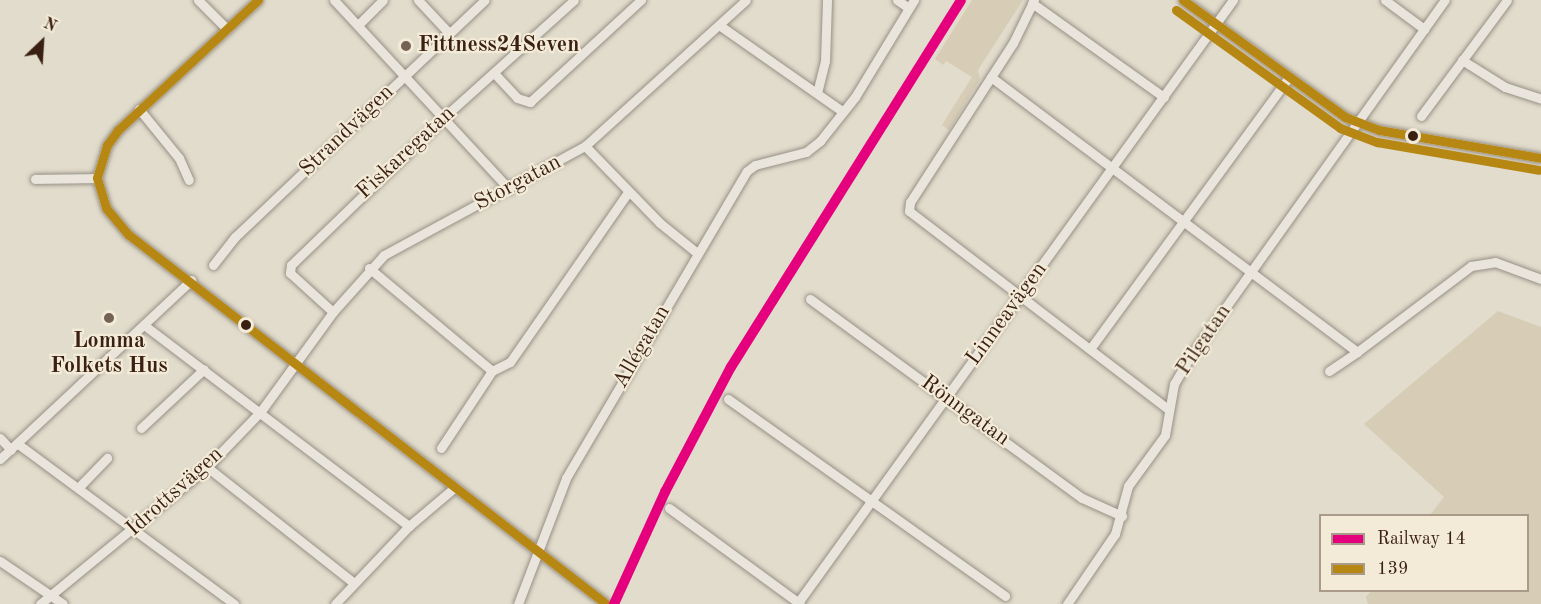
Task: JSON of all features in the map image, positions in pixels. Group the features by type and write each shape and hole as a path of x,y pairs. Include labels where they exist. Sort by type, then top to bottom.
{"street":[{"path":"198,0 226,29"},
{"path":"258,0 139,109 107,145 97,178 99,194 115,221 294,364 606,604"},
{"path":"334,0 508,189"},
{"path":"358,25 383,0"},
{"path":"418,0 449,33"},
{"name":"Strandvägen","path":"213,266 235,237 485,0"},
{"name":"Fiskaregatan","path":"333,312 290,273 291,265 443,118 574,0"},
{"path":"494,73 517,98 530,102 641,0"},
{"name":"Storgatan","path":"294,364 369,268 384,255 585,146 719,26 735,4 746,0"},
{"path":"817,93 825,61 827,0"},
{"path":"719,26 842,111 912,4 897,0"},
{"path":"1183,0 1338,113 1360,123 1422,132 1438,138 1541,158"},
{"name":"Linneavägen","path":"798,604 1233,0"},
{"path":"1385,0 1424,29"},
{"name":"Pilgatan","path":"1067,604 1106,550 1122,516 1128,486 1165,435 1168,409 1177,378 1360,123 1376,93 1445,0"},
{"path":"1420,116 1507,0"},
{"path":"1164,97 1033,2 991,77 910,202 909,211 1168,409"},
{"path":"1462,60 1505,87 1541,99"},
{"path":"991,77 1357,352"},
{"path":"1090,349 1289,77"},
{"path":"139,109 179,158 189,180"},
{"name":"Allégatan","path":"518,604 566,478 747,171 755,165 806,152 820,141 842,111"},
{"path":"585,146 628,192 697,253"},
{"path":"35,178 97,178"},
{"path":"441,448 492,371 510,362 628,192"},
{"path":"1329,371 1470,266 1495,262 1541,279"},
{"path":"369,268 492,371"},
{"path":"0,459 191,280"},
{"name":"Rönngatan","path":"810,299 1082,498 1122,516"},
{"path":"144,325 261,411 409,526"},
{"name":"Idrottsvägen","path":"40,604 135,529 207,467 261,411 294,364"},
{"path":"141,428 204,369"},
{"path":"728,399 1005,596"},
{"path":"0,438 78,488 234,604"},
{"path":"78,488 107,458"},
{"path":"207,467 354,583"},
{"path":"335,604 409,526 454,488"},
{"path":"669,508 798,604"},
{"path":"0,561 63,604"}],"shaded area":[{"path":"972,0 1023,0 978,70 980,79 949,130 942,125 972,77 946,61 943,65 935,59"},
{"path":"1498,311 1541,327 1541,604 1368,604 1366,597 1370,592 1529,592 1529,514 1431,514 1444,497 1364,424"}],"rail line":[{"name":"14","path":"614,604 665,492 731,367 961,0"}],"transit line":[{"name":"139","path":"258,0 118,130 107,145 97,178 106,208 129,235 606,604"},
{"name":"139","path":"1183,0 1345,117 1379,130 1541,158"},
{"path":"1176,10 1340,128 1377,142 1539,170"}],"place":[{"name":"Fittness24Seven","path":"406,46"},
{"name":"Lomma Folkets Hus","path":"109,318"}]}
